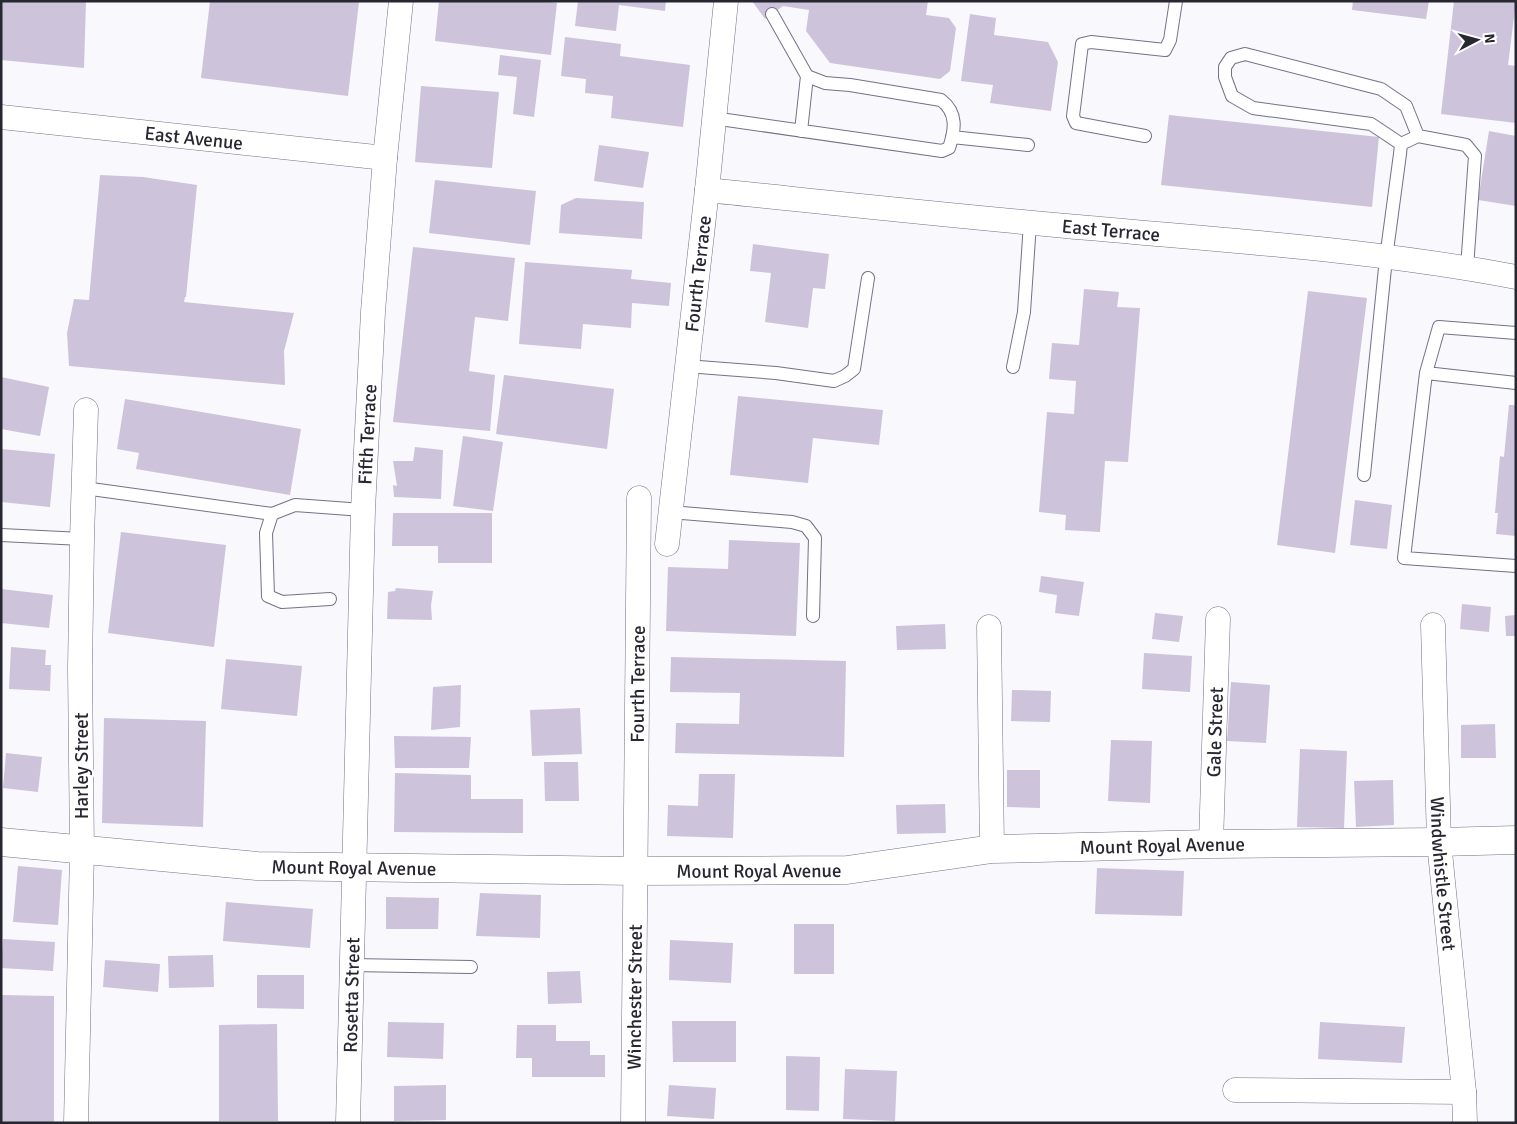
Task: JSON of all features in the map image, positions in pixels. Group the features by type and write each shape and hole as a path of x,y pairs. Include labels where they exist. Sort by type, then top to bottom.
{"street":[{"name":"Fifth Terrace","path":"354,868 363,510 373,312 385,158 401,1"},
{"name":"Fourth Terrace","path":"666,544 707,190 726,1"},
{"name":"East Avenue","path":"1,117 385,158"},
{"name":"East Terrace","path":"707,190 1030,223 1289,246 1467,268 1516,277"},
{"name":"Harley Street","path":"76,1123 82,851 80,660 86,410"},
{"name":"Fourth Terrace","path":"635,871 639,498"},
{"name":"Gale Street","path":"1211,844 1218,619"},
{"name":"Windwhistle Street","path":"1433,625 1439,842 1464,1092 1465,1123"},
{"path":"989,627 992,850"},
{"name":"Mount Royal Avenue","path":"1,842 257,866 635,871 847,870 992,850 1211,844 1516,840"},
{"name":"Rosetta Street","path":"348,1123 354,868"},
{"name":"Winchester Street","path":"633,1123 635,871"},
{"path":"1235,1090 1464,1092"}],"lane":[{"path":"1145,136 1076,123 1073,116 1082,44 1091,42 1166,50 1170,40 1176,1"},
{"path":"772,14 807,76 801,130"},
{"path":"1401,144 1371,124 1253,108 1232,96 1224,77 1225,67 1231,58 1245,54 1381,89 1406,106 1418,136"},
{"path":"713,118 942,152 948,148 952,137 952,114 947,105 941,100 850,85 825,83 807,76"},
{"path":"1401,144 1418,136 1466,146 1475,156 1467,268"},
{"path":"952,137 1028,145"},
{"path":"1364,475 1386,258 1401,144"},
{"path":"1014,367 1024,312 1030,223"},
{"path":"686,366 776,373 834,381 845,376 854,369 868,278"},
{"path":"1516,333 1439,327 1426,374 1404,558 1516,566"},
{"path":"1426,374 1516,383"},
{"path":"84,488 272,514 295,505 363,510"},
{"path":"670,512 792,522 806,526 815,538 813,616"},
{"path":"272,514 266,533 268,596 282,602 330,599"},
{"path":"1,535 82,539"},
{"path":"351,965 471,967"}],"building":[{"path":"1,1 86,1 84,68 1,60"},
{"path":"210,1 359,2 348,96 201,78"},
{"path":"439,1 543,1 557,3 551,55 435,41"},
{"path":"578,1 666,1 665,11 619,5 616,31 575,26"},
{"path":"752,1 928,1 926,15 949,18 956,28 950,71 940,79 830,63 806,31 809,10 783,6 765,19"},
{"path":"1353,1 1429,1 1426,19 1352,10"},
{"path":"1454,1 1516,1 1508,65 1516,66 1516,123 1441,114"},
{"path":"970,14 996,18 994,35 1048,42 1058,62 1051,111 990,103 993,85 961,81"},
{"path":"565,37 621,44 620,56 690,65 683,127 611,118 613,96 585,93 586,79 561,76"},
{"path":"500,55 541,60 534,117 513,114 517,77 498,75"},
{"path":"421,86 499,92 492,168 415,162"},
{"path":"1169,115 1379,137 1372,207 1161,185"},
{"path":"1489,131 1516,136 1516,206 1478,200"},
{"path":"599,145 649,152 643,188 594,181"},
{"path":"100,175 143,177 197,185 184,302 294,313 284,351 285,385 69,366 67,333 74,299 89,300"},
{"path":"435,180 536,191 530,245 429,233"},
{"path":"576,198 644,202 642,239 559,233 561,205"},
{"path":"753,244 829,254 825,289 813,288 808,328 765,322 771,273 750,271"},
{"path":"413,247 515,258 508,321 475,317 469,371 495,375 490,431 393,422"},
{"path":"525,262 632,270 631,279 671,283 669,306 632,303 631,328 583,324 581,349 519,344"},
{"path":"1084,289 1119,292 1117,307 1140,308 1128,462 1105,461 1100,532 1065,530 1066,515 1039,512 1047,412 1074,414 1076,381 1049,379 1052,343 1079,345"},
{"path":"1308,291 1367,298 1335,553 1277,545"},
{"path":"504,375 614,389 607,449 496,434"},
{"path":"1,377 49,387 40,436 1,429"},
{"path":"738,396 883,410 879,445 813,438 808,483 730,475"},
{"path":"125,399 301,429 290,495 136,469 139,453 117,449"},
{"path":"1509,405 1516,405 1516,536 1496,534 1498,513 1495,513 1500,456 1504,457"},
{"path":"463,436 503,442 493,511 453,506"},
{"path":"415,447 443,450 441,499 394,497 393,485 397,486 393,461 413,461"},
{"path":"1,449 55,454 50,507 1,502"},
{"path":"1355,500 1392,505 1387,549 1350,545"},
{"path":"393,513 492,513 492,563 438,563 438,546 392,546"},
{"path":"121,532 226,545 214,647 108,633"},
{"path":"729,540 800,543 796,636 666,631 668,567 728,569"},
{"path":"1041,576 1084,582 1079,616 1055,613 1057,595 1039,592"},
{"path":"396,588 433,591 432,620 387,619 388,592 395,591"},
{"path":"1,589 53,595 49,628 1,623"},
{"path":"1462,604 1491,607 1489,632 1460,629"},
{"path":"1155,613 1183,616 1179,642 1152,639"},
{"path":"1516,615 1516,636 1506,636 1505,616"},
{"path":"945,624 946,649 897,650 896,626"},
{"path":"11,647 46,650 45,665 51,665 50,691 9,689"},
{"path":"1144,653 1192,656 1190,692 1142,689"},
{"path":"671,657 846,661 844,757 675,753 676,723 739,724 740,693 670,692"},
{"path":"226,659 302,666 297,716 221,709"},
{"path":"1231,682 1270,685 1266,743 1227,741"},
{"path":"461,685 460,727 431,730 433,687"},
{"path":"1012,690 1051,691 1050,722 1011,721"},
{"path":"580,708 582,754 532,756 530,710"},
{"path":"104,718 206,721 203,827 102,823"},
{"path":"1495,724 1496,758 1461,758 1461,725"},
{"path":"394,736 471,737 469,768 395,768"},
{"path":"1111,740 1152,741 1150,803 1108,801"},
{"path":"1300,749 1347,751 1344,828 1297,827"},
{"path":"6,753 42,757 38,792 3,788"},
{"path":"544,762 578,762 579,801 545,801"},
{"path":"1007,770 1040,770 1040,808 1007,807"},
{"path":"395,773 471,775 471,799 523,799 523,833 394,832"},
{"path":"699,774 735,774 733,838 667,836 668,805 698,806"},
{"path":"1393,780 1394,825 1356,827 1354,781"},
{"path":"945,804 946,833 897,834 896,805"},
{"path":"18,866 62,870 58,925 13,922"},
{"path":"1097,868 1184,871 1182,916 1095,914"},
{"path":"480,893 541,895 540,938 476,936"},
{"path":"386,897 439,898 438,929 386,929"},
{"path":"226,902 313,909 310,948 223,941"},
{"path":"794,924 834,924 834,974 794,974"},
{"path":"3,939 55,942 53,971 1,968"},
{"path":"670,940 733,943 731,983 669,980"},
{"path":"213,955 214,987 169,988 168,956"},
{"path":"105,960 160,964 158,992 103,987"},
{"path":"580,971 582,1003 548,1004 547,972"},
{"path":"257,975 304,975 304,1009 257,1008"},
{"path":"1,995 54,996 54,1123 1,1123"},
{"path":"672,1021 736,1021 736,1062 673,1062"},
{"path":"388,1022 444,1023 443,1059 387,1057"},
{"path":"1320,1022 1405,1027 1402,1063 1318,1059"},
{"path":"277,1024 278,1121 219,1121 219,1025"},
{"path":"517,1025 556,1025 556,1041 590,1041 590,1055 605,1055 605,1077 532,1077 532,1058 516,1058"},
{"path":"786,1056 820,1057 819,1111 786,1110"},
{"path":"845,1069 897,1071 895,1121 843,1119"},
{"path":"446,1085 446,1120 394,1121 394,1086"},
{"path":"669,1085 716,1088 714,1119 667,1116"}]}
